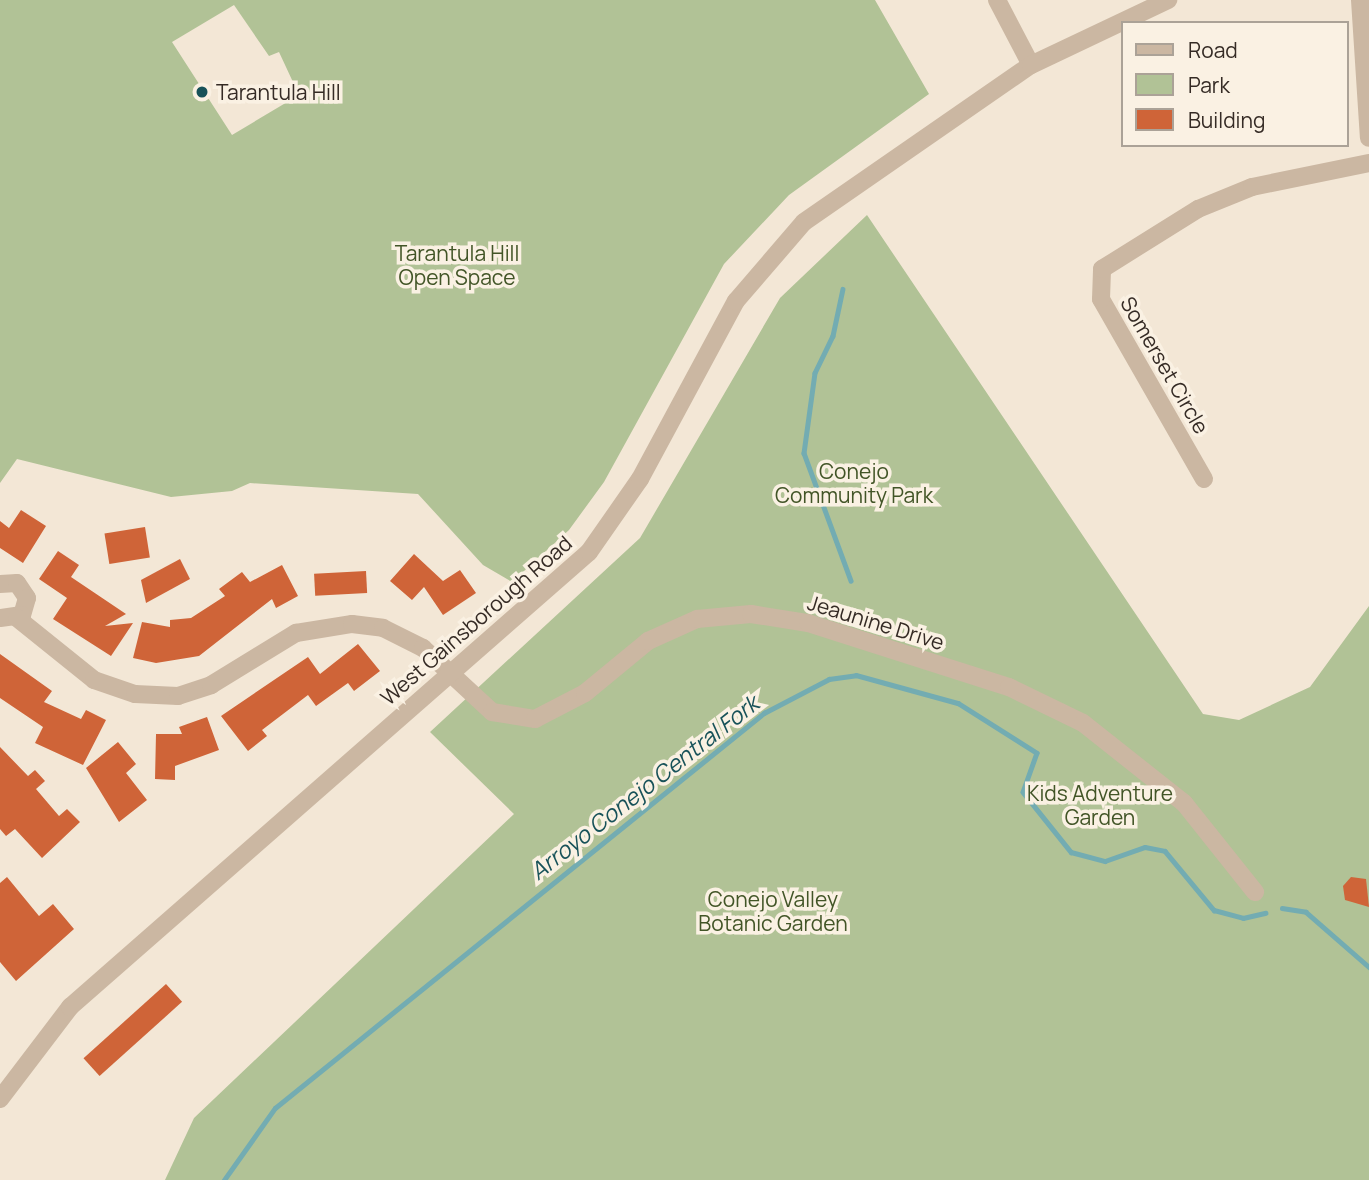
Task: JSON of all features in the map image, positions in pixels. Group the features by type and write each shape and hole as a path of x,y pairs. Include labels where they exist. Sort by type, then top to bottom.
{"street":[{"path":"997,0 1031,65"},
{"name":"West Gainsborough Road","path":"1122,21 1168,0"},
{"path":"1360,0 1369,138"},
{"name":"West Gainsborough Road","path":"0,1099 70,1007 450,673 558,584 616,518 736,301 782,243 840,192 1031,65 1120,22"},
{"name":"Somerset Circle","path":"1205,479 1101,299 1102,268 1198,209 1252,187 1369,163"},
{"path":"0,584 17,583 25,592 25,610 8,618"},
{"name":"Jeaunine Drive","path":"8,618 60,659 135,694 177,696 211,685 296,633 352,624 407,637 492,712 535,719 555,713 648,642 688,622 751,614 808,623 1009,687 1083,723 1184,803 1255,892"}],"green space":[{"name":"Tarantula Hill Open Space","path":"0,0 875,0 929,94 789,195 724,264 604,482 569,530 512,582 483,565 418,494 250,483 232,491 171,497 17,459 0,483","holes":["234,5 269,56 279,52 299,95 232,135 172,42"]},
{"name":"Conejo Valley Botanic Garden","path":"867,215 1203,714 1239,720 1310,687 1369,606 1369,1180 165,1180 194,1118 514,814 430,732 640,538 780,298"}],"building":[{"path":"21,510 46,526 23,563 0,548 0,521 9,528"},
{"path":"145,527 150,558 109,564 105,533"},
{"path":"58,551 79,565 71,577 126,614 105,626 133,623 111,656 53,619 67,598 39,579"},
{"path":"414,554 443,581 460,570 476,593 443,615 424,587 412,600 390,581"},
{"path":"180,559 190,579 146,603 141,580"},
{"path":"282,565 298,596 276,608 272,599 199,656 156,663 133,658 142,622 170,627 170,620 191,618 225,596 219,589 242,572 250,582"},
{"path":"366,571 367,593 315,596 314,574"},
{"path":"358,644 380,671 354,691 348,683 316,706 308,695 262,730 267,736 248,751 221,716 308,657 320,674"},
{"path":"0,654 52,691 44,702 81,719 86,710 106,720 83,765 35,743 43,727 0,698"},
{"path":"207,717 219,750 175,766 175,780 155,779 156,734 182,734 179,727"},
{"path":"118,742 136,764 126,773 147,800 119,822 86,768"},
{"path":"0,747 28,776 35,770 45,781 36,789 59,816 67,809 80,822 42,858 15,829 6,836 0,829"},
{"path":"7,877 39,916 53,904 74,929 16,981 0,962 0,883"},
{"path":"1351,877 1366,879 1369,907 1345,900 1343,886"},
{"path":"166,984 182,1002 100,1076 84,1058"}],"waterway":[{"path":"843,289 833,336 815,373 804,453 851,581"},
{"name":"Arroyo Conejo Central Fork","path":"224,1180 275,1108 764,713 829,679 856,675 958,703 1037,753 1023,792 1071,852 1105,861 1145,847 1165,851 1214,910 1243,918 1265,913"},
{"name":"Arroyo Conejo Central Fork","path":"1282,908 1306,912 1369,967"}],"place":[{"name":"Tarantula Hill","path":"202,92"}],"park label":[{"name":"Conejo Community Park","path":"854,483"},
{"name":"Kids Adventure Garden","path":"1100,805"}]}
